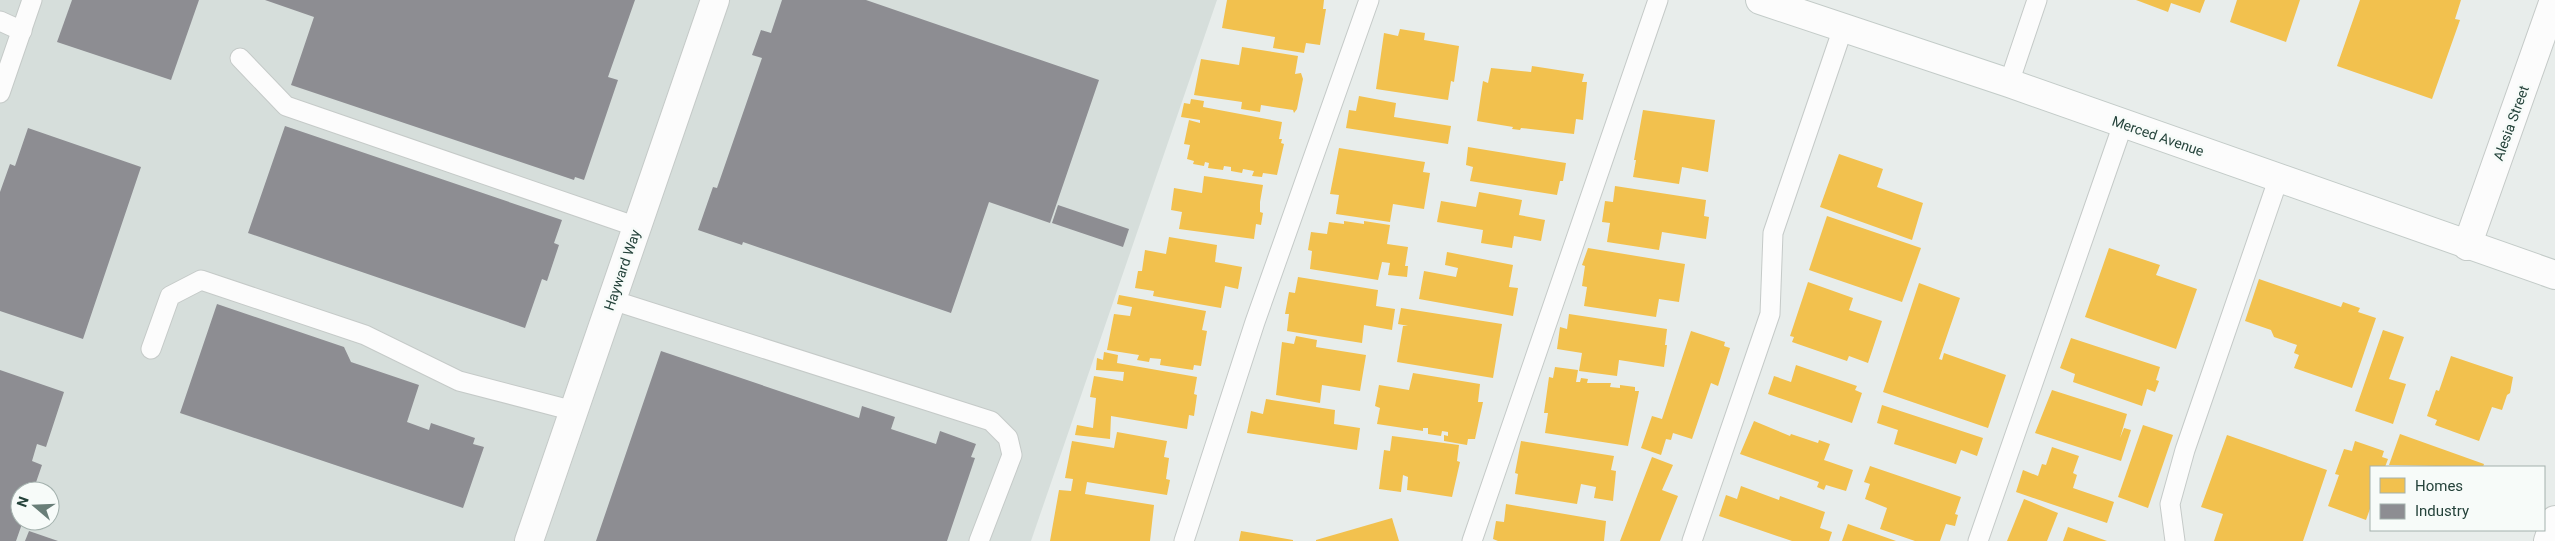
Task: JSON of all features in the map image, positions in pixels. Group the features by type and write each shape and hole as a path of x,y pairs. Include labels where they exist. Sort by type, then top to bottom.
{"street":[{"name":"Hayward Way","path":"529,541 715,0"},
{"name":"Merced Avenue","path":"1760,0 2009,83 2279,177 2467,246 2555,275"},
{"name":"Alesia Street","path":"2467,246 2554,0"},
{"path":"2548,541 2555,520"}],"lane":[{"path":"0,93 32,0"},
{"path":"1184,541 1255,322 1369,0"},
{"path":"1472,541 1658,0"},
{"path":"2009,83 2037,0"},
{"path":"0,21 22,31"},
{"path":"1692,541 1770,314 1773,233 1843,28"},
{"path":"240,58 286,106 637,227"},
{"path":"1978,541 2123,124"},
{"path":"2175,541 2170,504 2185,450 2279,177"},
{"path":"151,349 170,296 201,280 365,334 459,381 574,411"},
{"path":"612,300 991,421 1008,438 1012,455 979,541"}],"shaded area":[{"path":"0,0 1217,0 1031,541 0,541"}],"building: Homes":[{"path":"1227,0 1324,0 1323,9 1326,9 1320,45 1306,43 1304,53 1273,48 1275,37 1222,28"},
{"path":"2136,0 2205,0 2200,13 2171,3 2168,12"},
{"path":"2237,0 2300,0 2286,42 2230,22"},
{"path":"2360,0 2461,0 2455,19 2460,20 2432,99 2337,66"},
{"path":"1400,29 1425,33 1424,40 1459,46 1454,82 1451,81 1448,100 1376,89 1384,33 1398,36"},
{"path":"1242,47 1298,56 1295,74 1301,73 1303,79 1297,109 1294,113 1293,110 1261,105 1260,112 1241,109 1242,102 1194,95 1201,59 1239,65"},
{"path":"1532,66 1584,74 1582,82 1587,82 1583,120 1576,119 1574,134 1521,128 1520,130 1512,129 1513,127 1477,121 1483,81 1488,83 1491,68 1531,72"},
{"path":"1359,96 1396,103 1394,117 1451,126 1448,144 1346,128 1349,110 1356,111"},
{"path":"1191,99 1204,101 1203,107 1282,122 1279,139 1282,139 1281,143 1284,144 1277,175 1263,173 1262,177 1252,176 1254,171 1243,169 1242,173 1231,171 1231,167 1224,166 1223,170 1208,168 1209,163 1205,162 1204,166 1193,164 1194,161 1187,159 1190,145 1184,144 1189,120 1200,123 1200,120 1181,117 1184,103 1190,104"},
{"path":"1643,110 1715,120 1708,172 1682,167 1679,184 1633,177 1636,160 1634,160"},
{"path":"1468,147 1566,163 1563,181 1560,181 1557,195 1470,181 1473,167 1466,165"},
{"path":"1339,148 1425,162 1423,172 1430,173 1424,209 1393,204 1390,222 1336,214 1339,195 1330,194"},
{"path":"1839,154 1883,169 1877,187 1923,203 1912,240 1820,207"},
{"path":"1204,176 1263,185 1260,202 1260,212 1263,213 1261,225 1256,224 1254,239 1179,229 1182,212 1171,210 1174,188 1202,193"},
{"path":"1615,186 1706,200 1704,216 1709,217 1706,239 1662,232 1659,250 1607,242 1610,223 1602,222 1605,201 1613,202"},
{"path":"1479,192 1522,200 1519,215 1545,220 1541,241 1514,236 1512,248 1481,243 1483,230 1437,222 1441,201 1476,207"},
{"path":"1827,216 1921,248 1902,302 1809,270"},
{"path":"1344,221 1364,224 1364,221 1390,225 1387,244 1408,247 1405,266 1408,266 1407,277 1388,275 1390,263 1382,262 1378,280 1310,269 1312,251 1308,250 1311,232 1327,234 1329,222 1344,224"},
{"path":"1169,237 1217,245 1215,262 1242,267 1238,289 1225,286 1221,308 1153,296 1154,291 1135,288 1138,271 1142,271 1145,250 1166,254"},
{"path":"1588,248 1685,264 1679,302 1659,299 1656,317 1584,306 1587,287 1582,286 1585,266 1582,265"},
{"path":"2109,248 2160,265 2156,275 2197,289 2176,349 2085,317"},
{"path":"1447,252 1513,265 1509,287 1518,288 1513,316 1419,299 1424,271 1456,277 1458,268 1445,265"},
{"path":"1298,277 1378,290 1376,306 1395,309 1392,330 1364,325 1362,343 1287,331 1289,314 1285,314 1289,292 1295,293"},
{"path":"2259,279 2341,307 2343,302 2360,308 2358,312 2376,318 2352,388 2294,368 2299,355 2294,353 2297,345 2274,337 2271,330 2245,321"},
{"path":"1808,282 1853,298 1849,310 1882,321 1868,363 1849,356 1847,361 1792,342 1794,337 1790,336"},
{"path":"1919,283 1960,298 1939,359 1942,360 1944,353 2006,375 1988,428 1883,392"},
{"path":"1119,295 1206,311 1202,330 1207,331 1201,366 1194,365 1193,370 1160,365 1161,359 1150,358 1149,362 1137,360 1139,355 1107,350 1114,314 1130,316 1132,307 1117,304"},
{"path":"1401,308 1502,324 1493,378 1397,362 1403,326 1408,326 1398,324"},
{"path":"1569,314 1667,329 1664,367 1619,360 1617,376 1579,371 1582,353 1557,349 1560,327 1567,329"},
{"path":"2383,330 2404,337 2389,379 2406,384 2393,424 2355,411"},
{"path":"1691,331 1725,342 1724,346 1730,348 1718,386 1711,383 1692,439 1673,433 1671,440 1666,439 1661,455 1641,448 1652,416 1662,419"},
{"path":"1296,336 1317,340 1316,347 1366,355 1360,391 1322,385 1320,403 1276,395 1282,342 1294,344"},
{"path":"2071,338 2160,367 2156,380 2159,381 2155,392 2147,389 2142,406 2073,382 2075,374 2060,368"},
{"path":"1104,352 1118,355 1117,363 1197,377 1194,394 1197,395 1194,416 1189,415 1187,429 1111,416 1110,439 1075,435 1077,425 1093,428 1096,398 1090,397 1094,376 1123,381 1124,372 1096,370 1097,358 1103,360"},
{"path":"2451,356 2513,377 2510,393 2507,395 2502,410 2492,407 2479,441 2435,425 2437,420 2427,416 2436,390 2439,391"},
{"path":"1796,365 1857,386 1855,390 1862,393 1852,423 1768,394 1774,376 1791,382"},
{"path":"1555,367 1578,370 1576,382 1580,382 1581,378 1588,379 1587,383 1611,383 1610,387 1620,388 1620,385 1635,387 1635,391 1639,391 1628,446 1545,433 1548,413 1544,413 1549,377 1553,378"},
{"path":"1413,373 1480,384 1478,402 1483,402 1475,439 1468,439 1467,445 1444,441 1444,435 1448,436 1448,432 1442,431 1441,436 1428,434 1428,428 1423,428 1423,431 1377,424 1380,408 1375,406 1379,385 1409,390"},
{"path":"2052,390 2127,414 2120,438 2124,428 2131,430 2121,461 2035,433"},
{"path":"1266,399 1335,410 1334,424 1360,428 1357,450 1247,433 1251,411 1263,414"},
{"path":"1882,405 1983,438 1977,456 1961,450 1956,464 1894,444 1898,430 1877,423"},
{"path":"1754,421 1790,436 1791,434 1818,443 1819,440 1830,444 1824,460 1853,470 1846,491 1826,485 1824,490 1817,487 1819,482 1740,454"},
{"path":"2143,425 2173,435 2148,508 2118,497"},
{"path":"1117,432 1167,441 1164,457 1169,458 1166,479 1170,480 1167,495 1087,482 1085,494 1154,505 1150,541 1050,541 1059,490 1071,491 1073,479 1065,478 1072,441 1114,448"},
{"path":"2400,434 2484,464 2483,466 2389,465"},
{"path":"2227,435 2327,470 2303,541 2214,541 2223,514 2201,507"},
{"path":"1392,436 1459,445 1457,461 1460,462 1452,497 1407,490 1408,477 1403,475 1401,492 1379,489 1384,450 1390,451"},
{"path":"1521,441 1614,456 1611,470 1616,471 1613,501 1594,498 1596,487 1581,484 1577,504 1515,494 1518,474 1515,473"},
{"path":"2355,441 2384,451 2382,457 2388,459 2385,466 2370,466 2370,509 2366,520 2328,506 2339,475 2335,474 2344,449 2352,451"},
{"path":"2052,447 2079,456 2073,473 2077,475 2073,488 2114,502 2107,523 2016,492 2023,470 2038,476 2042,464 2046,465"},
{"path":"1652,457 1673,465 1662,490 1678,496 1660,541 1620,541"},
{"path":"1870,466 1961,497 1955,514 1958,515 1955,526 1946,524 1940,541 1915,541 1880,529 1887,508 1865,499 1870,484 1864,482"},
{"path":"1741,486 1779,500 1780,496 1825,512 1820,528 1832,532 1829,541 1792,541 1719,516 1726,495 1737,499"},
{"path":"2024,499 2058,513 2047,541 2007,541"},
{"path":"1506,504 1606,521 1604,541 1498,541 1493,539 1496,521 1504,522"},
{"path":"1392,518 1399,541 1316,541 1316,540"},
{"path":"1848,524 1896,541 1842,541"},
{"path":"2068,527 2107,541 2063,541"},
{"path":"1241,531 1293,540 1293,541 1239,541"}],"building: Industry":[{"path":"72,0 199,0 171,80 57,42"},
{"path":"265,0 635,0 608,77 618,80 584,180 575,177 574,180 291,85 314,17"},
{"path":"782,0 866,0 1099,80 1050,223 989,202 951,313 743,242 742,245 698,230 713,187 717,188 762,58 752,55 761,30 771,33"},
{"path":"285,126 562,220 554,243 559,245 547,281 542,279 525,328 248,233"},
{"path":"28,128 141,167 83,339 0,311 0,192 10,164 15,166"},
{"path":"1058,205 1129,229 1123,247 1052,223"},
{"path":"217,304 344,347 351,362 419,385 407,422 429,430 431,423 475,438 473,444 484,447 463,508 180,413"},
{"path":"661,351 859,418 862,406 895,417 891,429 936,444 940,431 976,444 971,457 975,458 947,541 596,541"},
{"path":"0,370 64,392 46,447 37,444 32,461 42,465 36,481 10,481 10,531 20,531 16,541 0,541"},
{"path":"29,531 58,541 25,541"}]}
